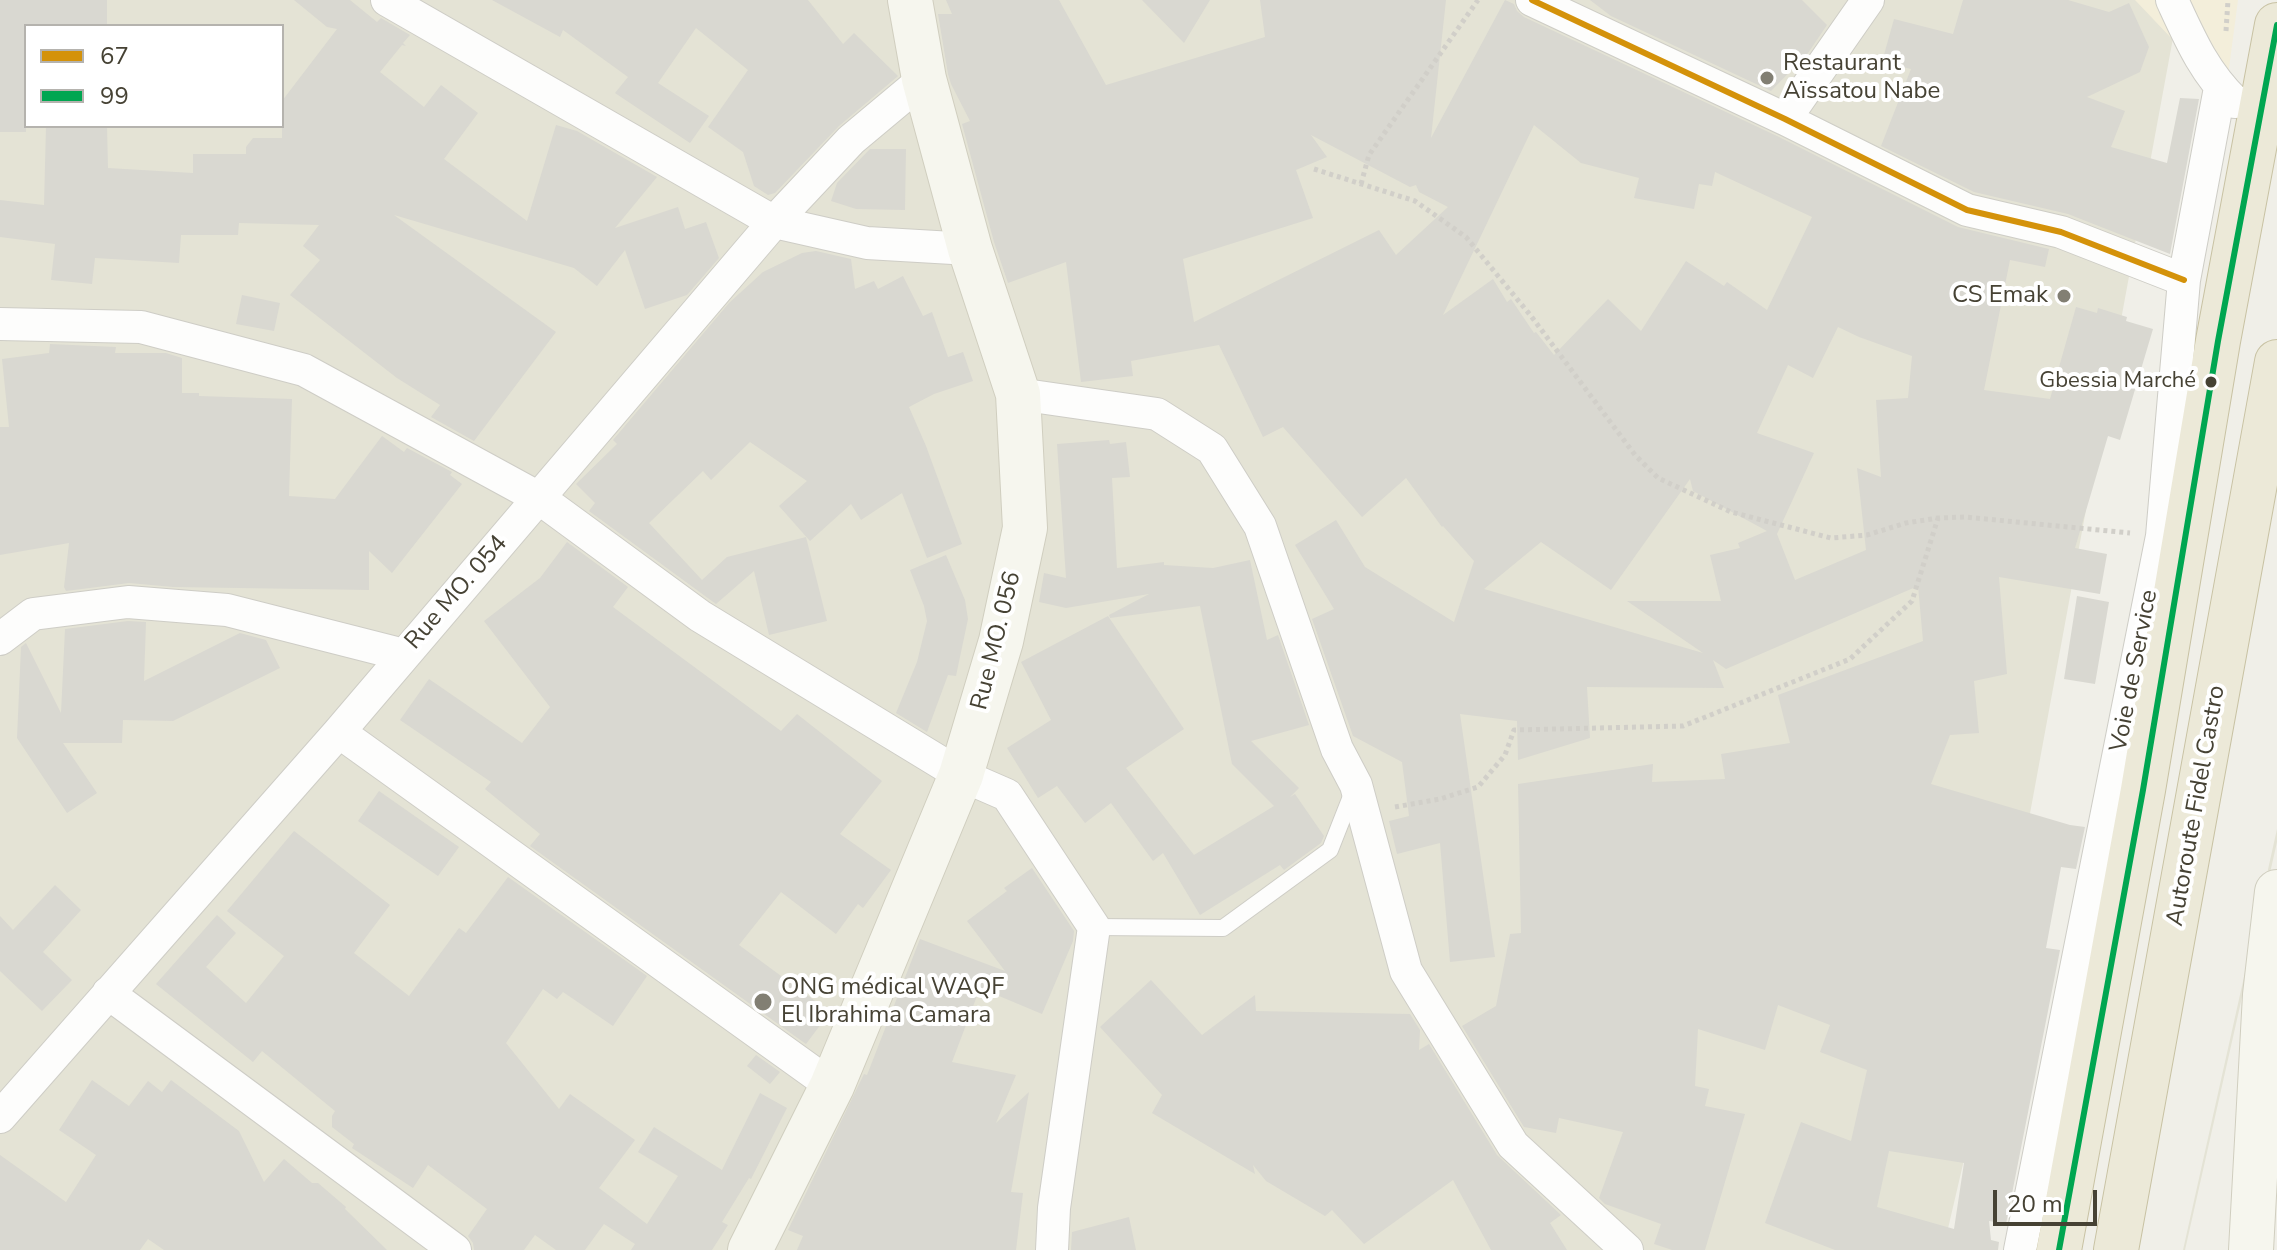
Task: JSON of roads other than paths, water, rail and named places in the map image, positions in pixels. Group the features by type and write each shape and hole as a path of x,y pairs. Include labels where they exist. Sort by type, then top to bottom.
{"highway":[{"path":"2059,1250 2143,790 2218,341 2277,25"},
{"name":"Autoroute Fidel Castro","path":"2116,1250 2277,362"}],"street":[{"path":"387,0 774,222 867,243 970,249"},
{"name":"Rue MO. 056","path":"750,1250 832,1086 961,775 1001,641 1025,528 1018,394 970,249 924,79 910,0"},
{"path":"1532,0 1785,119 1967,210 2061,232 2184,280"},
{"path":"1785,119 1868,0"},
{"path":"2172,0 2195,51 2220,88 2258,126"},
{"name":"Rue MO. 054","path":"0,1117 339,732 774,222 851,140 924,79"},
{"name":"Voie de Service","path":"2020,1250 2162,536 2184,280 2220,88"},
{"path":"0,324 141,327 304,370 539,498 700,616 961,775 1007,795 1094,927 1054,1208 1052,1250"},
{"path":"1018,394 1157,414 1212,449 1260,526 1337,749 1359,799 1406,971 1513,1145 1627,1250"},
{"path":"0,639 33,614 128,602 227,610 404,655"},
{"path":"339,732 832,1086"},
{"path":"2251,1250 2265,995 2277,892"},
{"path":"108,993 455,1250"}],"lane":[{"path":"1094,927 1223,928 1330,850 1359,799"}],"place":[{"name":"Restaurant Aïssatou Nabe","path":"1767,78"},
{"name":"CS Emak","path":"2064,296"},
{"name":"Gbessia Marché","path":"2211,382"},
{"name":"ONG médical WAQF El Ibrahima Camara","path":"763,1002"}]}
